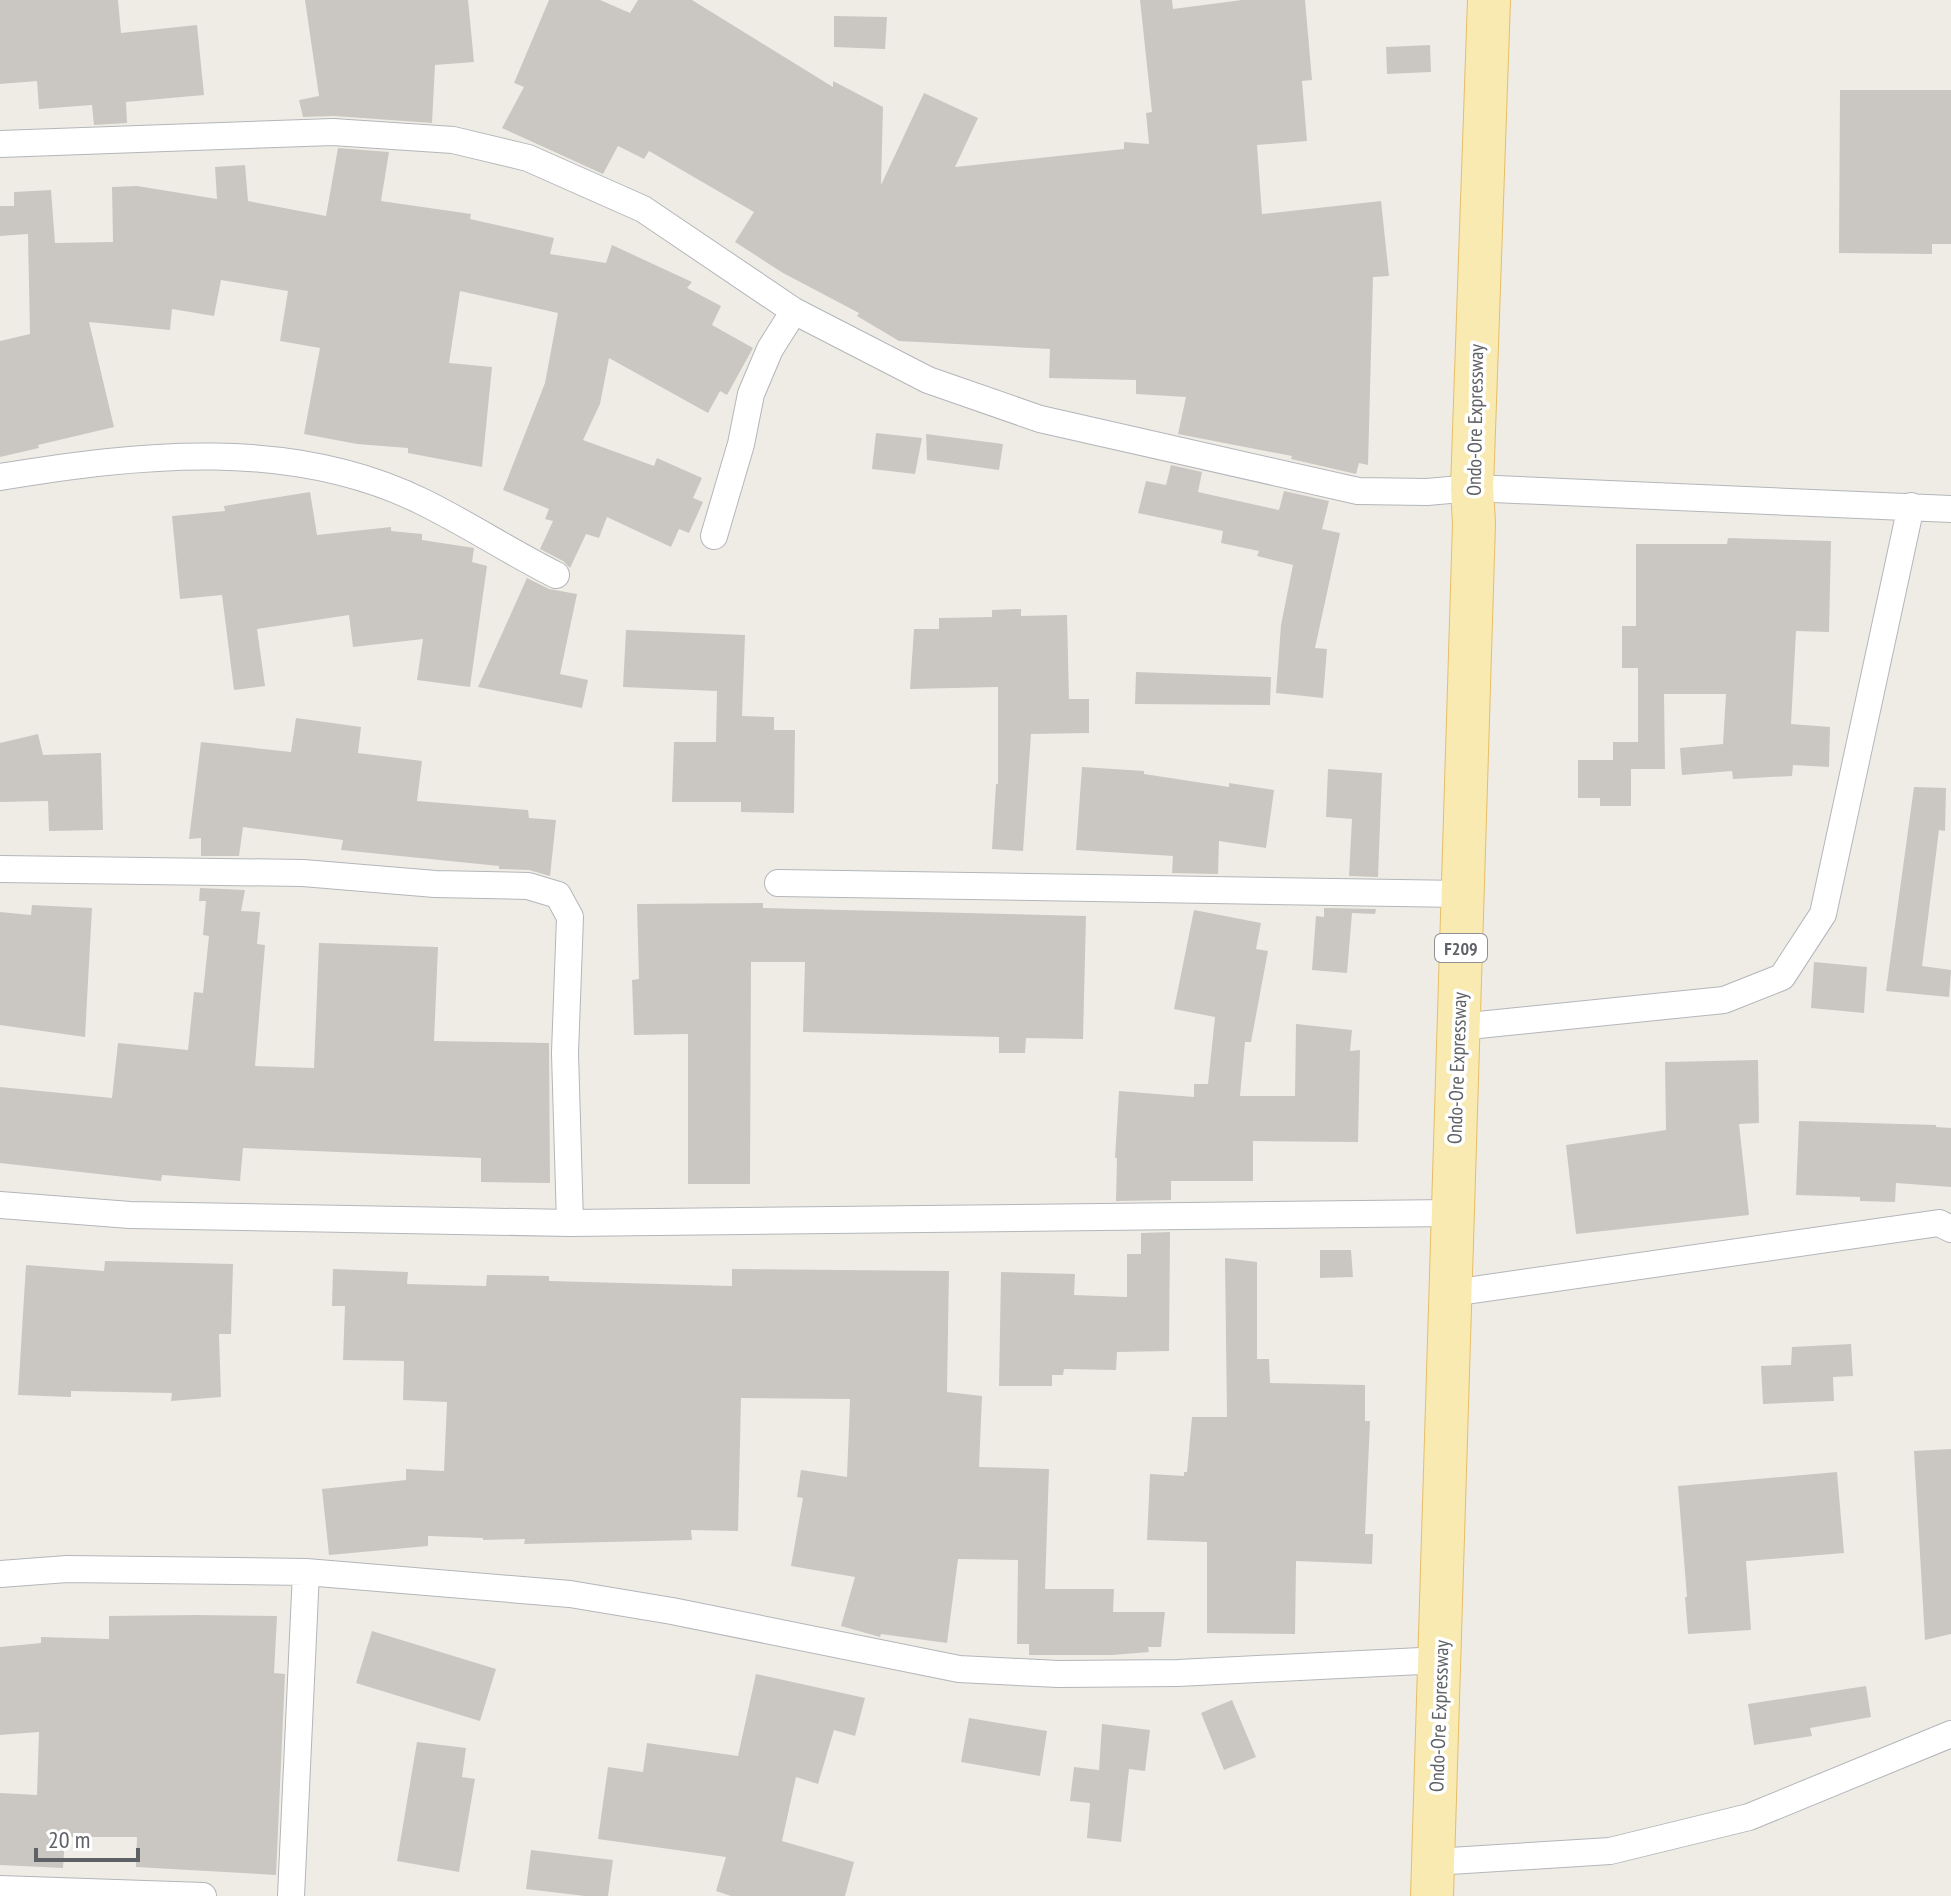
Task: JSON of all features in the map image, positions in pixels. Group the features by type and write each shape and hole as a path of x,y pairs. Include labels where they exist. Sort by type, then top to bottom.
{"main road":[{"name":"Ondo-Ore Expressway","path":"1433,1879 1474,523 1472,488 1489,0"}],"street":[{"path":"0,144 333,132 453,140 528,158 643,209 794,311 928,380 1040,419 1358,491 1427,492 1472,488 1951,509"},
{"path":"714,536 751,394 770,349 794,311"},
{"path":"0,477 72,465 187,456 298,462 345,472 422,501 507,551 556,575"},
{"path":"1459,1027 1724,1000 1782,977 1823,914 1911,506"},
{"path":"0,869 303,873 435,884 528,886 558,895 570,917 565,1053 570,1223"},
{"path":"778,883 1462,894"},
{"path":"0,1205 130,1215 570,1223 1452,1213"},
{"path":"1452,1293 1939,1223 1951,1229"},
{"path":"0,1574 67,1569 306,1572 570,1594 672,1611 959,1669 1058,1674 1178,1673 1441,1660"},
{"path":"291,1896 306,1572"},
{"path":"1433,1879 1610,1851 1749,1817 1951,1734"},
{"path":"0,1889 189,1896"}],"building":[{"path":"0,0 118,0 121,33 197,25 204,95 126,102 127,123 94,125 92,105 39,109 37,81 0,84"},
{"path":"305,0 468,0 474,62 435,65 432,123 334,116 303,117 299,100 319,96"},
{"path":"549,0 600,0 630,13 638,0 692,0 833,87 833,81 883,107 881,185 924,93 978,118 955,167 1124,149 1124,142 1149,144 1146,113 1152,112 1140,0 1172,0 1173,9 1242,0 1305,0 1312,80 1302,81 1307,141 1257,145 1262,214 1381,201 1389,276 1373,277 1368,465 1359,463 1356,474 1291,459 1292,456 1178,434 1186,397 1136,394 1136,380 1049,378 1050,349 899,341 857,316 859,313 783,273 735,242 754,212 649,151 644,159 618,146 603,174 502,128 524,87 514,83"},
{"path":"834,16 887,17 885,49 834,47"},
{"path":"1430,45 1431,72 1387,74 1386,47"},
{"path":"1840,90 1951,90 1951,244 1932,244 1932,254 1839,253"},
{"path":"338,148 389,152 381,201 471,214 470,219 554,238 550,254 606,263 612,245 692,282 687,288 721,306 712,325 753,348 727,395 720,391 708,413 609,358 600,404 583,440 654,466 657,458 702,478 693,498 703,502 689,533 679,529 671,547 607,517 599,538 586,534 570,568 540,549 553,521 545,519 549,509 503,490 545,383 558,313 460,291 449,363 492,367 482,467 408,453 408,448 357,444 304,434 320,348 280,341 288,291 221,280 214,316 172,309 170,330 89,322 114,427 0,457 0,341 30,334 28,234 0,236 0,206 14,206 14,192 51,190 55,243 113,242 112,187 137,186 217,199 215,167 245,165 248,201 326,216"},
{"path":"876,433 922,438 915,474 872,469"},
{"path":"926,434 1003,444 999,470 927,460"},
{"path":"1171,465 1202,472 1198,492 1279,510 1284,491 1329,501 1322,529 1340,533 1315,648 1327,649 1323,698 1276,693 1281,625 1293,565 1257,556 1259,551 1221,543 1223,531 1138,513 1146,481 1166,485"},
{"path":"310,492 317,535 391,527 391,531 422,534 422,540 474,548 472,562 487,566 470,687 417,680 423,639 353,647 349,615 257,629 265,686 234,690 222,595 180,599 172,516 225,511 224,506"},
{"path":"1728,538 1831,541 1829,632 1796,631 1791,724 1830,727 1829,767 1793,765 1792,776 1733,779 1732,771 1682,775 1680,748 1723,744 1726,694 1664,694 1665,769 1631,769 1631,806 1600,806 1600,798 1578,798 1578,760 1613,760 1613,742 1638,742 1638,668 1622,668 1622,626 1636,626 1636,544 1727,544"},
{"path":"527,578 549,589 577,594 560,674 588,680 582,708 478,687"},
{"path":"1021,609 1021,616 1067,615 1069,699 1089,699 1089,733 1031,734 1023,851 992,849 998,784 998,687 910,689 914,629 939,629 939,618 992,617 992,610"},
{"path":"626,630 745,635 742,716 774,717 774,730 795,730 794,813 741,812 741,802 672,802 674,742 716,742 717,691 623,687"},
{"path":"1136,672 1271,677 1270,705 1135,704"},
{"path":"296,718 361,727 358,753 422,761 417,801 528,810 529,818 556,820 550,876 529,870 499,869 499,866 341,850 343,840 243,827 239,856 201,856 201,838 189,839 201,742 291,752"},
{"path":"38,734 43,755 101,753 103,830 49,831 48,801 0,802 0,743"},
{"path":"1082,767 1144,771 1144,774 1229,787 1229,783 1274,790 1266,848 1219,841 1218,874 1172,873 1173,856 1076,850"},
{"path":"1328,769 1382,773 1378,877 1349,876 1352,819 1326,817"},
{"path":"1914,787 1946,788 1945,831 1939,830 1922,966 1951,970 1949,997 1886,991"},
{"path":"200,888 245,890 241,911 260,912 257,944 265,945 255,1066 314,1068 319,943 438,947 434,1041 549,1043 550,1183 481,1182 481,1158 243,1148 240,1181 162,1175 161,1181 0,1163 0,1087 112,1098 118,1043 188,1050 194,992 203,993 209,936 203,935 206,901 199,901"},
{"path":"763,903 763,908 1086,916 1083,1039 1026,1038 1025,1053 999,1053 999,1037 803,1032 805,962 751,962 750,1184 688,1184 688,1034 634,1035 632,980 639,979 637,904"},
{"path":"32,905 92,908 85,1037 0,1025 0,912 31,915"},
{"path":"1324,908 1376,909 1375,914 1352,913 1347,973 1312,970 1316,916 1324,917"},
{"path":"1194,910 1261,923 1256,949 1268,951 1251,1042 1245,1042 1240,1096 1295,1096 1296,1024 1352,1030 1350,1051 1360,1050 1358,1142 1253,1141 1253,1181 1171,1181 1171,1200 1116,1201 1119,1091 1194,1097 1194,1084 1208,1084 1215,1017 1174,1009"},
{"path":"1814,962 1867,967 1864,1013 1811,1008"},
{"path":"1758,1060 1759,1123 1739,1124 1749,1215 1576,1234 1566,1145 1666,1130 1665,1062"},
{"path":"1799,1121 1951,1128 1951,1187 1896,1183 1895,1202 1860,1201 1860,1197 1796,1195"},
{"path":"1170,1232 1169,1351 1117,1352 1116,1370 1064,1369 1063,1375 1052,1375 1052,1386 999,1386 1001,1272 1075,1274 1074,1295 1127,1297 1127,1254 1141,1254 1141,1233"},
{"path":"1320,1250 1351,1250 1353,1277 1320,1278"},
{"path":"1225,1258 1257,1262 1257,1359 1269,1359 1270,1383 1365,1385 1365,1421 1370,1421 1365,1534 1373,1534 1372,1564 1296,1561 1295,1634 1207,1633 1207,1542 1147,1540 1150,1474 1184,1476 1187,1472 1192,1417 1227,1417"},
{"path":"105,1261 233,1264 231,1334 219,1334 221,1397 171,1401 172,1393 71,1391 71,1397 18,1395 26,1265 104,1271"},
{"path":"333,1269 408,1272 407,1284 486,1286 487,1275 549,1276 549,1281 732,1286 732,1269 949,1271 947,1392 982,1396 979,1467 1049,1469 1045,1589 1114,1589 1113,1612 1165,1612 1161,1647 1148,1647 1149,1652 1113,1655 1029,1655 1029,1644 1017,1644 1018,1560 958,1559 947,1643 881,1634 880,1637 841,1626 855,1577 791,1566 803,1498 797,1497 801,1470 847,1477 850,1399 741,1398 738,1531 691,1530 692,1540 524,1544 525,1539 428,1536 428,1546 329,1555 322,1489 406,1480 406,1469 444,1471 447,1402 403,1400 404,1361 343,1360 345,1306 332,1306"},
{"path":"1851,1344 1853,1376 1833,1377 1834,1401 1763,1404 1761,1366 1791,1365 1792,1347"},
{"path":"1951,1449 1951,1634 1925,1640 1914,1451"},
{"path":"1837,1472 1844,1553 1746,1561 1751,1630 1688,1634 1678,1486"},
{"path":"109,1616 277,1616 274,1673 285,1674 276,1875 136,1867 137,1837 65,1837 63,1868 0,1865 0,1793 37,1795 39,1732 0,1735 0,1647 41,1643 41,1637 109,1639"},
{"path":"372,1631 496,1669 480,1721 356,1683"},
{"path":"756,1674 865,1698 855,1736 834,1730 818,1784 796,1777 782,1841 854,1862 845,1896 731,1896 716,1891 726,1857 598,1839 608,1767 643,1772 647,1743 738,1756"},
{"path":"1866,1686 1871,1717 1810,1728 1812,1736 1754,1745 1748,1704"},
{"path":"1232,1700 1256,1757 1224,1770 1201,1713"},
{"path":"969,1718 1047,1731 1040,1776 961,1762"},
{"path":"1102,1724 1150,1730 1145,1771 1129,1769 1121,1842 1087,1838 1090,1803 1070,1801 1074,1767 1099,1770"},
{"path":"417,1742 466,1748 462,1777 475,1779 459,1872 397,1861"},
{"path":"531,1850 613,1860 608,1896 526,1889"}]}
